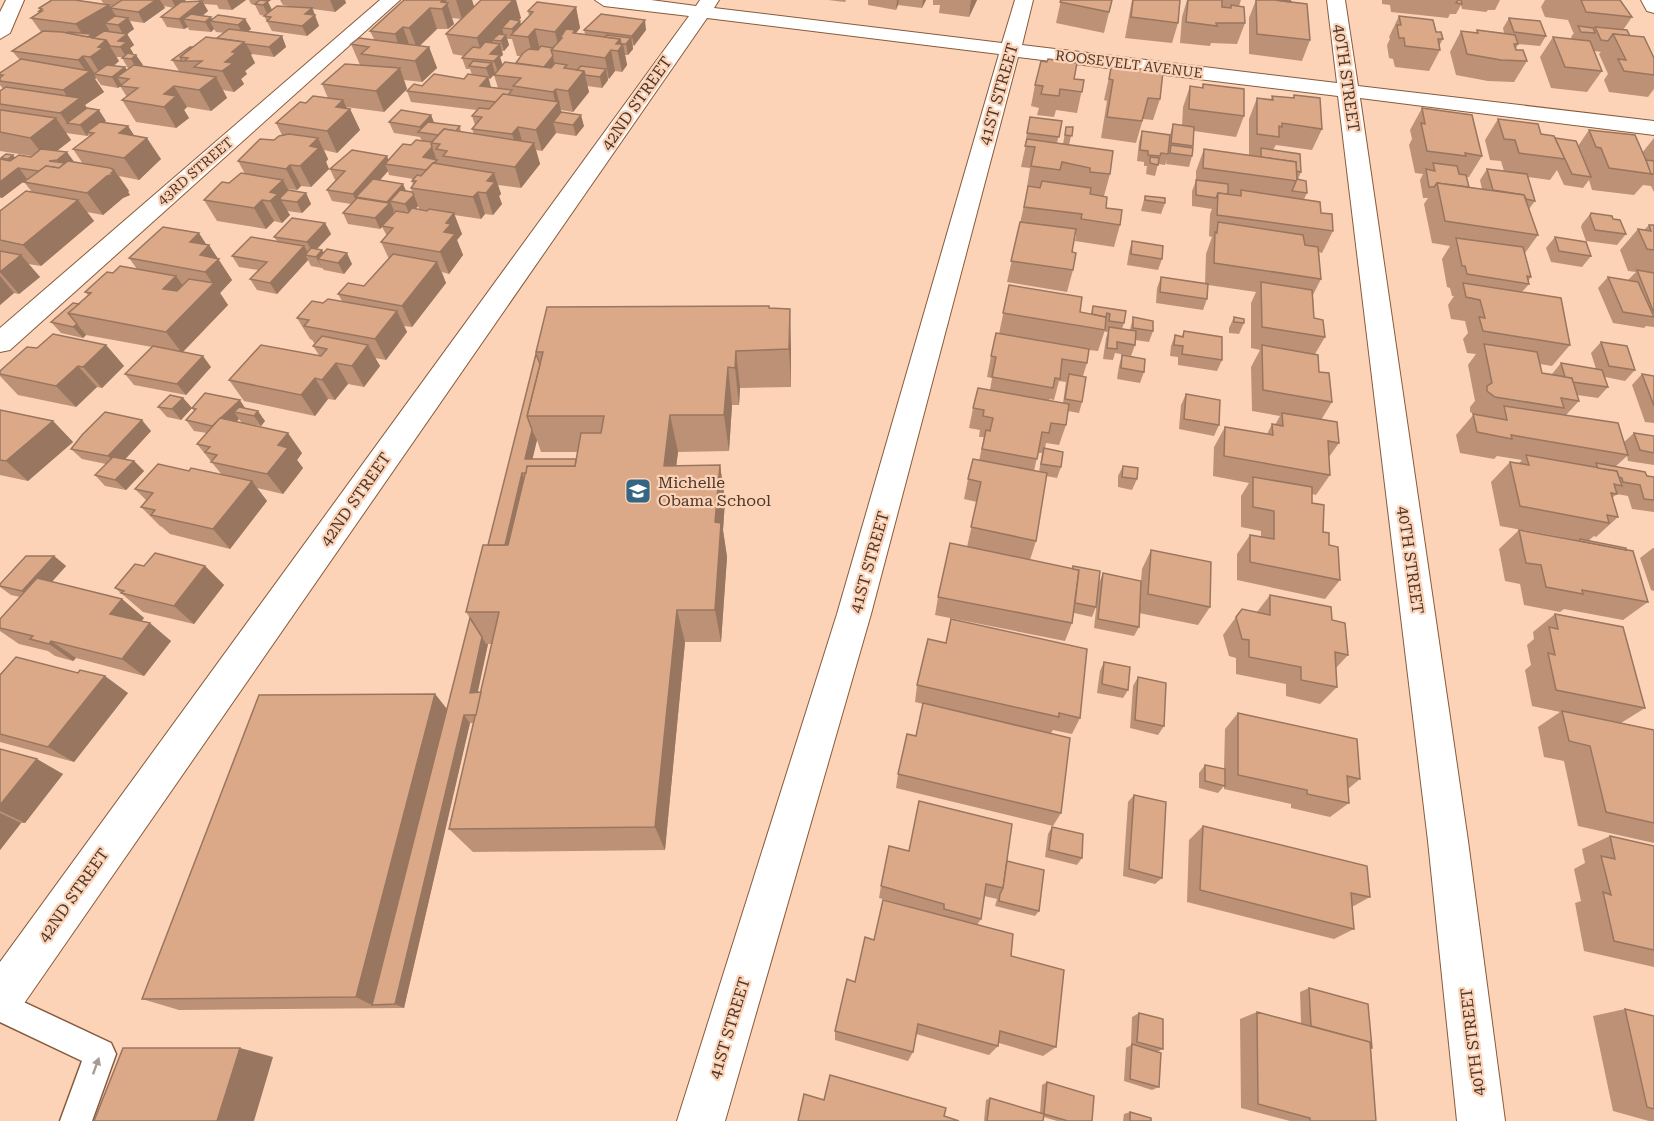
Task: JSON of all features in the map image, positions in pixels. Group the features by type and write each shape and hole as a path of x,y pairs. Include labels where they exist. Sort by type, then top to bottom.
{"street":[{"path":"0,33 15,0"},
{"name":"43RD STREET","path":"0,343 391,0"},
{"name":"ROOSEVELT AVENUE","path":"604,0 706,6 1010,50 1654,128"},
{"name":"41ST STREET","path":"701,1121 854,614 1024,0"},
{"name":"40TH STREET","path":"1336,0 1446,829 1481,1121"},
{"path":"1650,0 1654,8"},
{"name":"42ND STREET","path":"0,999 706,6"}],"lane":[{"path":"0,1006 100,1054 76,1121"}],"building":[{"path":"52,0 75,0 109,5 76,24 31,18 42,11 39,11 42,9 39,8"},
{"path":"122,0 156,0 138,12 110,8"},
{"path":"260,0 268,1 263,5 255,4"},
{"path":"404,0 443,0 441,2 448,3 442,9 430,8 409,28 403,27 395,34 370,31"},
{"path":"481,0 513,0 477,38 446,34"},
{"path":"1061,0 1112,0 1109,12 1060,2"},
{"path":"1133,0 1180,0 1178,23 1131,17"},
{"path":"1188,0 1222,0 1222,7 1231,8 1231,5 1244,7 1245,23 1216,23 1217,26 1186,22"},
{"path":"1256,0 1307,4 1310,40 1257,34"},
{"path":"1581,0 1620,0 1632,17 1586,12"},
{"path":"202,1 179,19 161,17 181,2"},
{"path":"537,2 576,7 555,32 535,29 528,37 511,35 533,12 528,11"},
{"path":"277,6 312,8 305,14 315,15 302,26 267,21 271,17 264,16"},
{"path":"191,14 211,17 205,22 183,19"},
{"path":"601,14 645,20 632,36 584,30"},
{"path":"218,15 245,19 238,25 210,21"},
{"path":"115,16 128,18 118,25 105,23"},
{"path":"1399,16 1433,20 1436,32 1441,32 1443,39 1438,39 1440,50 1405,46 1404,38 1399,38 1397,25 1401,25"},
{"path":"1509,18 1540,21 1546,36 1514,32"},
{"path":"510,19 520,21 512,29 502,28"},
{"path":"1578,26 1593,28 1595,33 1581,32"},
{"path":"1595,27 1627,30 1630,36 1613,34 1608,41 1601,40"},
{"path":"229,29 282,36 269,47 245,45 244,42 217,38"},
{"path":"566,29 575,30 573,33 620,39 616,44 623,44 618,51 611,50 605,58 551,50 562,38 560,38"},
{"path":"1477,30 1515,35 1518,44 1514,44 1516,50 1523,50 1527,61 1501,60 1467,54 1461,31 1478,33"},
{"path":"43,31 106,40 98,47 103,48 90,57 83,56 78,60 12,51"},
{"path":"104,31 127,34 118,41 127,42 120,47 110,46 106,40 93,38"},
{"path":"68,32 92,34 88,37"},
{"path":"499,34 506,35 501,41 492,40"},
{"path":"1613,34 1644,37 1654,58 1654,75 1624,71 1618,59 1626,60"},
{"path":"607,35 631,38 626,44 621,44 620,39 605,37"},
{"path":"206,37 244,42 232,52 236,53 225,62 233,63 222,71 194,67 202,61 184,61 188,58 180,57"},
{"path":"1553,37 1590,41 1602,71 1565,67"},
{"path":"359,38 429,47 415,61 361,54 369,47 351,44"},
{"path":"485,42 500,44 490,54 500,55 494,61 462,58 473,47 480,48"},
{"path":"541,46 553,48 551,50 553,56 544,67 516,63 523,53 529,49 538,50"},
{"path":"192,47 180,57 182,61 172,60"},
{"path":"128,53 136,55 131,59 122,58"},
{"path":"21,59 90,71 63,90 0,81 3,75 0,73"},
{"path":"1048,59 1077,63 1074,79 1084,80 1082,92 1060,89 1059,96 1041,94 1043,86 1035,85 1041,61 1047,62"},
{"path":"473,61 492,63 486,68 469,66"},
{"path":"505,62 551,68 555,63 567,65 564,68 584,71 568,91 556,89 553,92 513,86 521,78 494,75"},
{"path":"345,64 400,68 376,91 322,84"},
{"path":"107,65 125,67 112,77 94,74"},
{"path":"134,65 216,77 199,90 174,86 164,94 176,96 164,107 122,100 138,88 120,86 129,79 117,77"},
{"path":"581,66 606,69 600,77 585,75 584,71 577,70"},
{"path":"1116,66 1163,72 1160,99 1148,98 1142,121 1107,117 1113,80 1109,79 1111,68"},
{"path":"434,74 464,79 468,74 488,77 480,86 512,90 508,95 503,94 496,102 407,91 414,84 422,86"},
{"path":"1203,84 1244,89 1244,116 1189,109 1190,86 1203,88"},
{"path":"6,87 80,98 60,113 0,104 0,91"},
{"path":"503,94 559,102 536,130 518,127 512,134 472,129 482,117 472,116 479,108 489,109"},
{"path":"1294,95 1320,98 1322,129 1282,123 1282,127 1279,126 1279,137 1257,134 1257,98 1273,100 1272,96 1294,98"},
{"path":"313,96 343,100 336,107 350,109 327,131 276,123 300,102 306,103"},
{"path":"87,108 99,110 80,125 67,123"},
{"path":"1422,108 1472,115 1482,156 1427,151 1421,123 1425,124"},
{"path":"0,110 56,118 30,138 0,132"},
{"path":"401,110 431,115 420,127 389,122"},
{"path":"561,112 581,115 573,125 553,122"},
{"path":"1030,117 1062,121 1059,137 1027,133"},
{"path":"1498,119 1538,124 1541,134 1554,136 1565,159 1519,153 1515,140 1504,139"},
{"path":"100,122 128,126 119,133 147,138 124,158 73,149 94,133 87,132"},
{"path":"428,122 460,126 456,131 444,129 438,135 418,132"},
{"path":"1173,124 1194,127 1193,146 1171,143"},
{"path":"1066,127 1073,127 1072,136 1065,135"},
{"path":"444,129 534,143 515,167 443,156 447,151 436,149 440,144 431,143"},
{"path":"1589,130 1635,135 1652,174 1609,168 1601,148 1596,147"},
{"path":"1142,131 1170,135 1168,154 1148,155 1148,151 1140,150"},
{"path":"289,134 318,138 310,146 319,148 300,166 290,165 286,169 238,161 260,139 274,140 279,136"},
{"path":"1555,138 1576,141 1591,177 1572,174"},
{"path":"1027,139 1113,151 1110,174 1090,172 1090,168 1062,162 1060,170 1031,166 1035,147 1025,146"},
{"path":"416,140 432,142 432,147 423,157 437,160 426,170 385,164 403,144 411,145"},
{"path":"1171,145 1193,148 1192,156 1170,153"},
{"path":"1261,148 1300,154 1301,172 1296,171 1296,162 1261,157"},
{"path":"41,149 67,152 57,160 49,161 65,163 59,168 46,166 39,171 18,168 0,182 0,159 10,161 19,155 31,157"},
{"path":"1204,149 1296,162 1297,181 1203,168"},
{"path":"352,150 387,156 353,194 327,190 345,171 330,169"},
{"path":"6,154 13,155 8,159 1,158"},
{"path":"1150,157 1159,158 1158,165 1150,163"},
{"path":"1646,160 1654,161 1654,174 1651,174"},
{"path":"68,161 110,168 114,170 111,173 115,174 107,176 87,193 24,182 46,166 59,168"},
{"path":"433,163 494,173 487,181 495,182 486,193 478,192 473,197 411,188 416,181 412,181 417,175 421,176"},
{"path":"1433,163 1457,166 1459,174 1466,175 1469,187 1437,183 1434,187 1429,187 1426,169 1435,171"},
{"path":"1487,169 1527,174 1535,201 1526,199 1524,195 1493,190"},
{"path":"241,173 283,180 270,192 278,194 270,201 262,200 254,208 204,200 222,182 229,183"},
{"path":"373,179 403,184 387,202 356,197"},
{"path":"1297,179 1306,181 1307,193 1292,191"},
{"path":"1196,180 1228,184 1228,194 1218,193 1216,198 1196,195"},
{"path":"1042,181 1091,188 1090,194 1107,197 1106,208 1122,210 1120,225 1081,219 1082,214 1024,207 1028,186 1040,188"},
{"path":"1437,183 1524,195 1538,235 1445,221"},
{"path":"288,190 306,193 297,202 281,200 280,198"},
{"path":"400,190 412,192 414,195 405,204 390,201"},
{"path":"1241,190 1320,202 1321,213 1332,214 1333,231 1217,215 1218,193 1241,196"},
{"path":"26,191 78,200 23,245 0,240 0,211"},
{"path":"1145,196 1165,198 1165,203 1145,200"},
{"path":"357,198 389,203 375,218 343,213"},
{"path":"412,208 454,213 446,223 451,224 444,232 455,234 440,252 381,242 393,228 382,226 396,211 408,213"},
{"path":"1591,213 1612,216 1613,219 1620,220 1626,234 1595,230"},
{"path":"292,218 325,223 307,242 274,237"},
{"path":"1020,222 1076,229 1072,252 1076,253 1073,270 1011,261"},
{"path":"1218,222 1303,235 1305,245 1318,247 1321,279 1214,263 1215,232 1217,233"},
{"path":"1649,225 1654,225 1654,250 1647,249 1638,229 1651,231"},
{"path":"163,227 199,233 190,242 209,245 200,255 219,259 205,272 129,258"},
{"path":"251,237 304,246 270,283 250,279 267,262 232,256"},
{"path":"1555,237 1586,242 1591,256 1559,251"},
{"path":"1456,238 1523,247 1531,277 1527,276 1529,284 1467,274 1465,266 1462,266"},
{"path":"1132,241 1163,246 1162,259 1131,254"},
{"path":"311,248 322,250 316,257 305,255"},
{"path":"327,249 347,253 338,263 318,259"},
{"path":"0,251 21,255 0,272"},
{"path":"393,254 437,262 402,306 338,294 348,283 364,286"},
{"path":"120,266 176,276 163,289 177,291 189,279 214,283 166,332 68,313 91,293 85,292 107,272 113,273"},
{"path":"1637,270 1654,273 1654,313"},
{"path":"1161,277 1208,284 1207,299 1160,292"},
{"path":"1608,277 1638,282 1654,317 1623,312"},
{"path":"1261,282 1312,290 1314,318 1323,320 1325,337 1262,327"},
{"path":"1463,283 1561,298 1570,345 1483,331 1479,317 1485,318 1480,300 1466,297"},
{"path":"1009,285 1082,297 1080,312 1106,317 1105,330 1003,313"},
{"path":"328,299 397,311 375,339 304,326 309,320 297,318 312,301 323,303"},
{"path":"73,303 79,304 68,313 77,324 73,327 51,322"},
{"path":"769,306 769,308 790,309 789,349 736,351 735,368 728,367 724,415 670,415 664,466 720,465 715,522 721,523 715,610 677,610 655,827 449,829 499,612 466,612 483,545 508,545 527,466 575,466 581,433 601,433 604,416 527,416 543,352 536,352 547,307"},
{"path":"1093,306 1126,311 1124,323 1109,321 1110,314 1107,313 1106,317 1092,314"},
{"path":"1133,317 1153,321 1153,331 1133,328"},
{"path":"1234,317 1244,319 1244,323 1234,322"},
{"path":"1109,327 1136,331 1135,345 1117,342 1117,349 1107,348"},
{"path":"1184,331 1222,337 1222,360 1182,354 1183,346 1174,345 1175,335 1183,337"},
{"path":"996,333 1089,349 1087,363 1062,359 1060,379 1055,378 1053,388 992,377 996,357 991,356"},
{"path":"53,334 106,345 83,367 78,366 56,386 0,374 0,371 27,347 37,348"},
{"path":"322,336 368,345 352,366 336,363 322,380 315,378 301,395 229,380 261,345 321,356 327,349 313,346"},
{"path":"1601,342 1627,346 1635,370 1609,366"},
{"path":"1484,344 1537,352 1542,373 1572,378 1579,401 1561,398 1564,408 1495,397 1487,391 1487,386 1492,383"},
{"path":"1262,345 1318,355 1319,372 1329,373 1332,402 1263,390"},
{"path":"153,346 203,356 177,384 125,374"},
{"path":"536,354 540,364 527,416 532,430 525,459 576,459 575,466 527,466 526,473 522,473 505,545 488,545"},
{"path":"1122,355 1145,359 1144,372 1121,368"},
{"path":"1561,363 1602,370 1608,387 1573,382 1572,378 1565,377"},
{"path":"1069,374 1086,377 1082,402 1065,399"},
{"path":"1642,374 1654,376 1654,406"},
{"path":"978,388 1069,404 1066,425 1051,423 1049,433 1042,432 1037,459 982,449 986,430 990,431 993,418 983,416 984,410 973,408"},
{"path":"205,393 240,400 212,426 186,420 196,409 192,408"},
{"path":"1186,394 1220,400 1219,425 1184,419"},
{"path":"170,395 183,398 172,409 158,407"},
{"path":"1504,406 1618,423 1628,455 1511,435 1512,439 1477,432 1473,414 1507,420"},
{"path":"239,407 258,411 254,416 234,412"},
{"path":"0,410 53,421 6,461 0,460"},
{"path":"105,412 142,420 108,456 71,449 82,435"},
{"path":"1282,413 1337,422 1339,443 1328,441 1330,475 1224,456 1225,427 1273,435 1272,424 1283,426"},
{"path":"220,418 288,433 278,445 288,448 267,474 211,462 217,455 205,452 210,447 197,444"},
{"path":"1634,433 1654,436 1654,453 1640,450"},
{"path":"1044,448 1063,452 1061,467 1041,464"},
{"path":"1526,455 1617,471 1622,486 1614,484 1617,494 1611,493 1618,517 1607,515 1609,523 1520,506 1510,462 1529,465"},
{"path":"113,457 134,461 115,480 95,475"},
{"path":"973,459 1047,473 1036,541 971,527 981,482 968,479"},
{"path":"1596,463 1645,472 1647,476 1654,477 1654,500 1644,499 1640,485 1623,482 1617,471 1598,468"},
{"path":"158,464 189,471 191,468 252,481 213,529 151,515 155,510 141,507 153,493 135,489"},
{"path":"1123,466 1138,468 1137,479 1122,477"},
{"path":"1253,477 1312,487 1312,503 1324,505 1323,532 1329,533 1329,545 1338,547 1340,580 1250,562 1250,535 1274,539 1274,511 1253,507"},
{"path":"1519,530 1633,551 1648,602 1582,590 1583,594 1546,587 1541,565 1526,563"},
{"path":"1580,539 1626,548 1626,550 1580,541"},
{"path":"950,543 1079,570 1072,623 938,597"},
{"path":"1151,550 1211,562 1210,607 1148,594"},
{"path":"155,553 205,566 174,606 121,593 124,591 115,588 135,564 144,566"},
{"path":"26,556 54,556 22,591 0,586 0,584"},
{"path":"1073,566 1100,571 1096,607 1075,603 1079,570 1073,569"},
{"path":"1103,573 1141,581 1139,627 1098,619"},
{"path":"37,578 122,599 110,614 150,623 122,659 51,641 49,644 30,639 33,636 0,628 0,619"},
{"path":"1270,595 1331,607 1332,620 1345,623 1348,655 1335,652 1337,687 1301,680 1301,667 1249,657 1249,640 1242,639 1236,617 1242,609 1270,615"},
{"path":"1555,614 1623,627 1645,708 1556,690 1548,653 1555,655 1549,627 1558,629"},
{"path":"470,618 482,637 470,693 481,692 476,715 464,715 395,1004 372,1005"},
{"path":"951,619 1087,649 1080,718 1059,713 1059,717 917,685 928,639 946,643"},
{"path":"16,657 78,673 80,670 105,676 48,747 0,734 0,675"},
{"path":"1104,662 1130,667 1128,690 1102,684"},
{"path":"1138,677 1166,683 1164,726 1135,720"},
{"path":"435,694 356,997 142,999 259,695"},
{"path":"923,703 1070,738 1061,813 898,774 907,734 916,736"},
{"path":"1562,711 1654,730 1654,823 1606,812 1590,746 1569,741"},
{"path":"1238,713 1357,739 1360,779 1347,776 1349,803 1307,794 1307,790 1238,775"},
{"path":"0,749 37,759 0,805"},
{"path":"1205,765 1225,769 1225,786 1205,781"},
{"path":"1134,795 1166,802 1162,878 1129,869"},
{"path":"919,801 1012,824 1003,888 986,884 981,919 944,909 944,904 881,886 889,846 909,851"},
{"path":"1203,826 1367,866 1370,897 1351,893 1354,929 1200,890"},
{"path":"1052,827 1083,834 1082,858 1049,850"},
{"path":"1610,836 1654,846 1654,950 1614,941 1603,892 1611,895 1601,856 1615,859"},
{"path":"1007,861 1044,870 1039,911 999,901"},
{"path":"883,900 1013,934 1011,956 1064,970 1056,1047 1000,1031 998,1046 918,1024 913,1052 835,1031 847,979 855,982 865,937 874,940"},
{"path":"1309,988 1368,1004 1372,1048 1370,1042 1311,1026"},
{"path":"1625,1009 1654,1016 1654,1109 1647,1107"},
{"path":"1257,1012 1370,1042 1376,1121 1310,1121 1310,1118 1258,1104"},
{"path":"1139,1013 1163,1019 1163,1049 1137,1042"},
{"path":"1132,1044 1161,1053 1159,1087 1130,1079"},
{"path":"123,1048 240,1048 217,1121 94,1121"},
{"path":"830,1075 946,1108 944,1116 959,1121 798,1121 804,1094 824,1100"},
{"path":"1047,1082 1094,1096 1092,1121 1068,1121 1044,1114"},
{"path":"990,1098 1044,1114 1043,1121 987,1121"},
{"path":"1130,1112 1151,1118 1151,1121 1130,1121"}],"place":[{"name":"Michelle Obama School","path":"638,491"}]}
